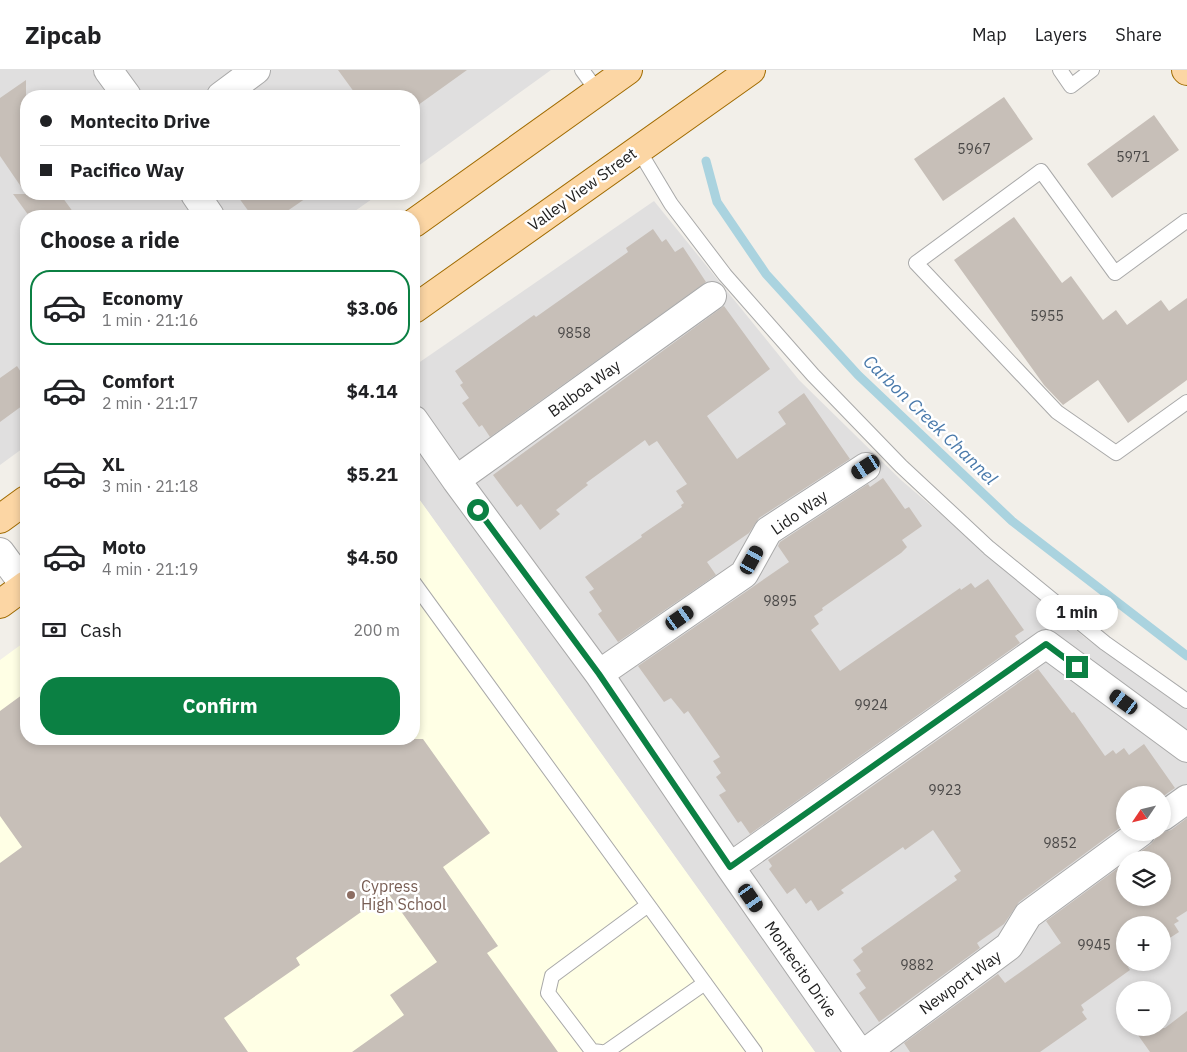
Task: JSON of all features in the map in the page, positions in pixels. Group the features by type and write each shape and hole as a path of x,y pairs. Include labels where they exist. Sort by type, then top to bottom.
{"main road":[{"path":"420,219 628,70"},
{"name":"Valley View Street","path":"420,306 751,70"},
{"path":"0,519 20,504"},
{"path":"0,604 20,590"}],"street":[{"path":"108,70 123,90"},
{"path":"230,90 256,70"},
{"name":"Balboa Way","path":"456,480 712,296"},
{"name":"Montecito Drive","path":"420,429 599,674 859,1052"},
{"name":"Lido Way","path":"599,674 744,574 768,531 866,467"},
{"path":"0,552 20,578"},
{"path":"730,867 1046,644 1187,748"},
{"path":"1171,811 1187,799"},
{"name":"Newport Way","path":"866,1052 1009,946 1028,915 1129,841"}],"lane":[{"path":"582,70 598,92"},
{"path":"1060,70 1071,86 1092,70"},
{"path":"638,149 671,204 725,275 813,375 901,466 989,548 1105,643 1187,701"},
{"path":"1187,222 1115,273 1041,171 916,263 1057,412 1116,453 1187,402"},
{"path":"420,591 755,1052"},
{"path":"601,1052 592,1051 548,993 552,976 648,905"},
{"path":"606,1052 705,983"}],"shaded area":[{"path":"0,70 551,70 420,165 420,90 20,90 20,200 371,200 356,210 20,210 20,450 0,465"},
{"path":"654,201 799,380 901,480 1084,637 1187,710 1187,1052 815,1052 420,500 420,362"},
{"name":"Cypress High School","path":"420,500 815,1052 0,1052 0,660 20,645 20,745 420,745"}],"building":[{"path":"338,70 467,70 420,104 420,90 353,90"},
{"path":"26,80 26,90 20,90 20,185 0,156 0,98"},
{"path":"1004,97 1033,139 943,201 914,159"},
{"path":"1154,115 1179,150 1112,198 1087,164"},
{"path":"13,194 20,194 20,200 64,200 72,210 25,210"},
{"path":"240,200 303,200 289,210 248,210"},
{"path":"1014,217 1062,283 1071,276 1103,320 1116,310 1127,325 1161,300 1169,311 1187,298 1187,380 1128,423 1098,380 1063,405 1044,385 954,260"},
{"path":"653,229 662,242 666,239 675,252 683,247 706,282 490,437 482,425 479,427 462,403 469,398 460,385 463,383 455,371 628,252 626,248"},
{"path":"724,306 770,369 707,416 737,459 786,424 778,412 804,393 850,459 759,518 749,533 707,562 716,575 618,642 598,614 602,611 589,592 594,589 585,577 682,507 681,505 684,503 676,491 687,484 657,441 649,446 645,440 586,483 588,485 556,510 560,514 540,530 521,504 517,507 493,475"},
{"path":"17,366 20,371 20,407 0,422 0,378"},
{"path":"883,478 905,509 909,507 922,526 902,540 907,547 901,553 822,608 823,610 814,616 819,624 811,630 840,671 960,588 961,590 971,583 975,588 988,579 1024,630 1015,636 1020,643 750,834 741,821 738,823 719,795 726,791 716,777 721,773 713,761 720,757 688,711 684,714 671,698 664,702 638,666 789,562 778,546 780,542 868,484 870,487"},
{"path":"1038,669 1072,713 1074,712 1105,756 1113,750 1116,754 1124,748 1129,755 1144,744 1175,788 1171,791 1171,786 1116,786 1116,831 1019,902 1004,924 977,943 980,948 879,1022 859,993 866,988 856,974 861,971 853,960 863,952 861,948 957,880 954,876 961,871 933,830 905,850 903,847 841,890 844,893 818,911 811,900 806,904 795,888 787,894 769,869 772,866 768,860"},
{"path":"20,696 20,745 420,745 420,739 423,739 490,833 443,867 498,946 487,953 558,1052 352,1052 404,1015 390,995 437,962 388,893 296,958 300,965 224,1018 248,1052 0,1052 0,863 22,847 0,816 0,711"},
{"path":"1187,818 1187,911 1176,918 1179,921 1174,924 1179,932 1171,937 1171,916 1116,916 1116,971 1129,971 1081,1005 1084,1010 1082,1012 1087,1019 1040,1052 910,1052 904,1043 998,974 1005,983 1061,943 1046,921 1116,870 1116,906 1171,906 1171,851 1141,851 1153,841 1171,841 1171,830"},
{"path":"1187,1011 1187,1052 1150,1052 1139,1036 1171,1036 1171,1023"}],"waterway":[{"name":"Carbon Creek Channel","path":"706,161 717,202 766,274 858,375 1012,521 1187,656"}],"place":[{"name":"Cypress High School","path":"351,895"}],"route":[{"path":"478,510 599,674 730,867 1046,644 1077,667"}]}
